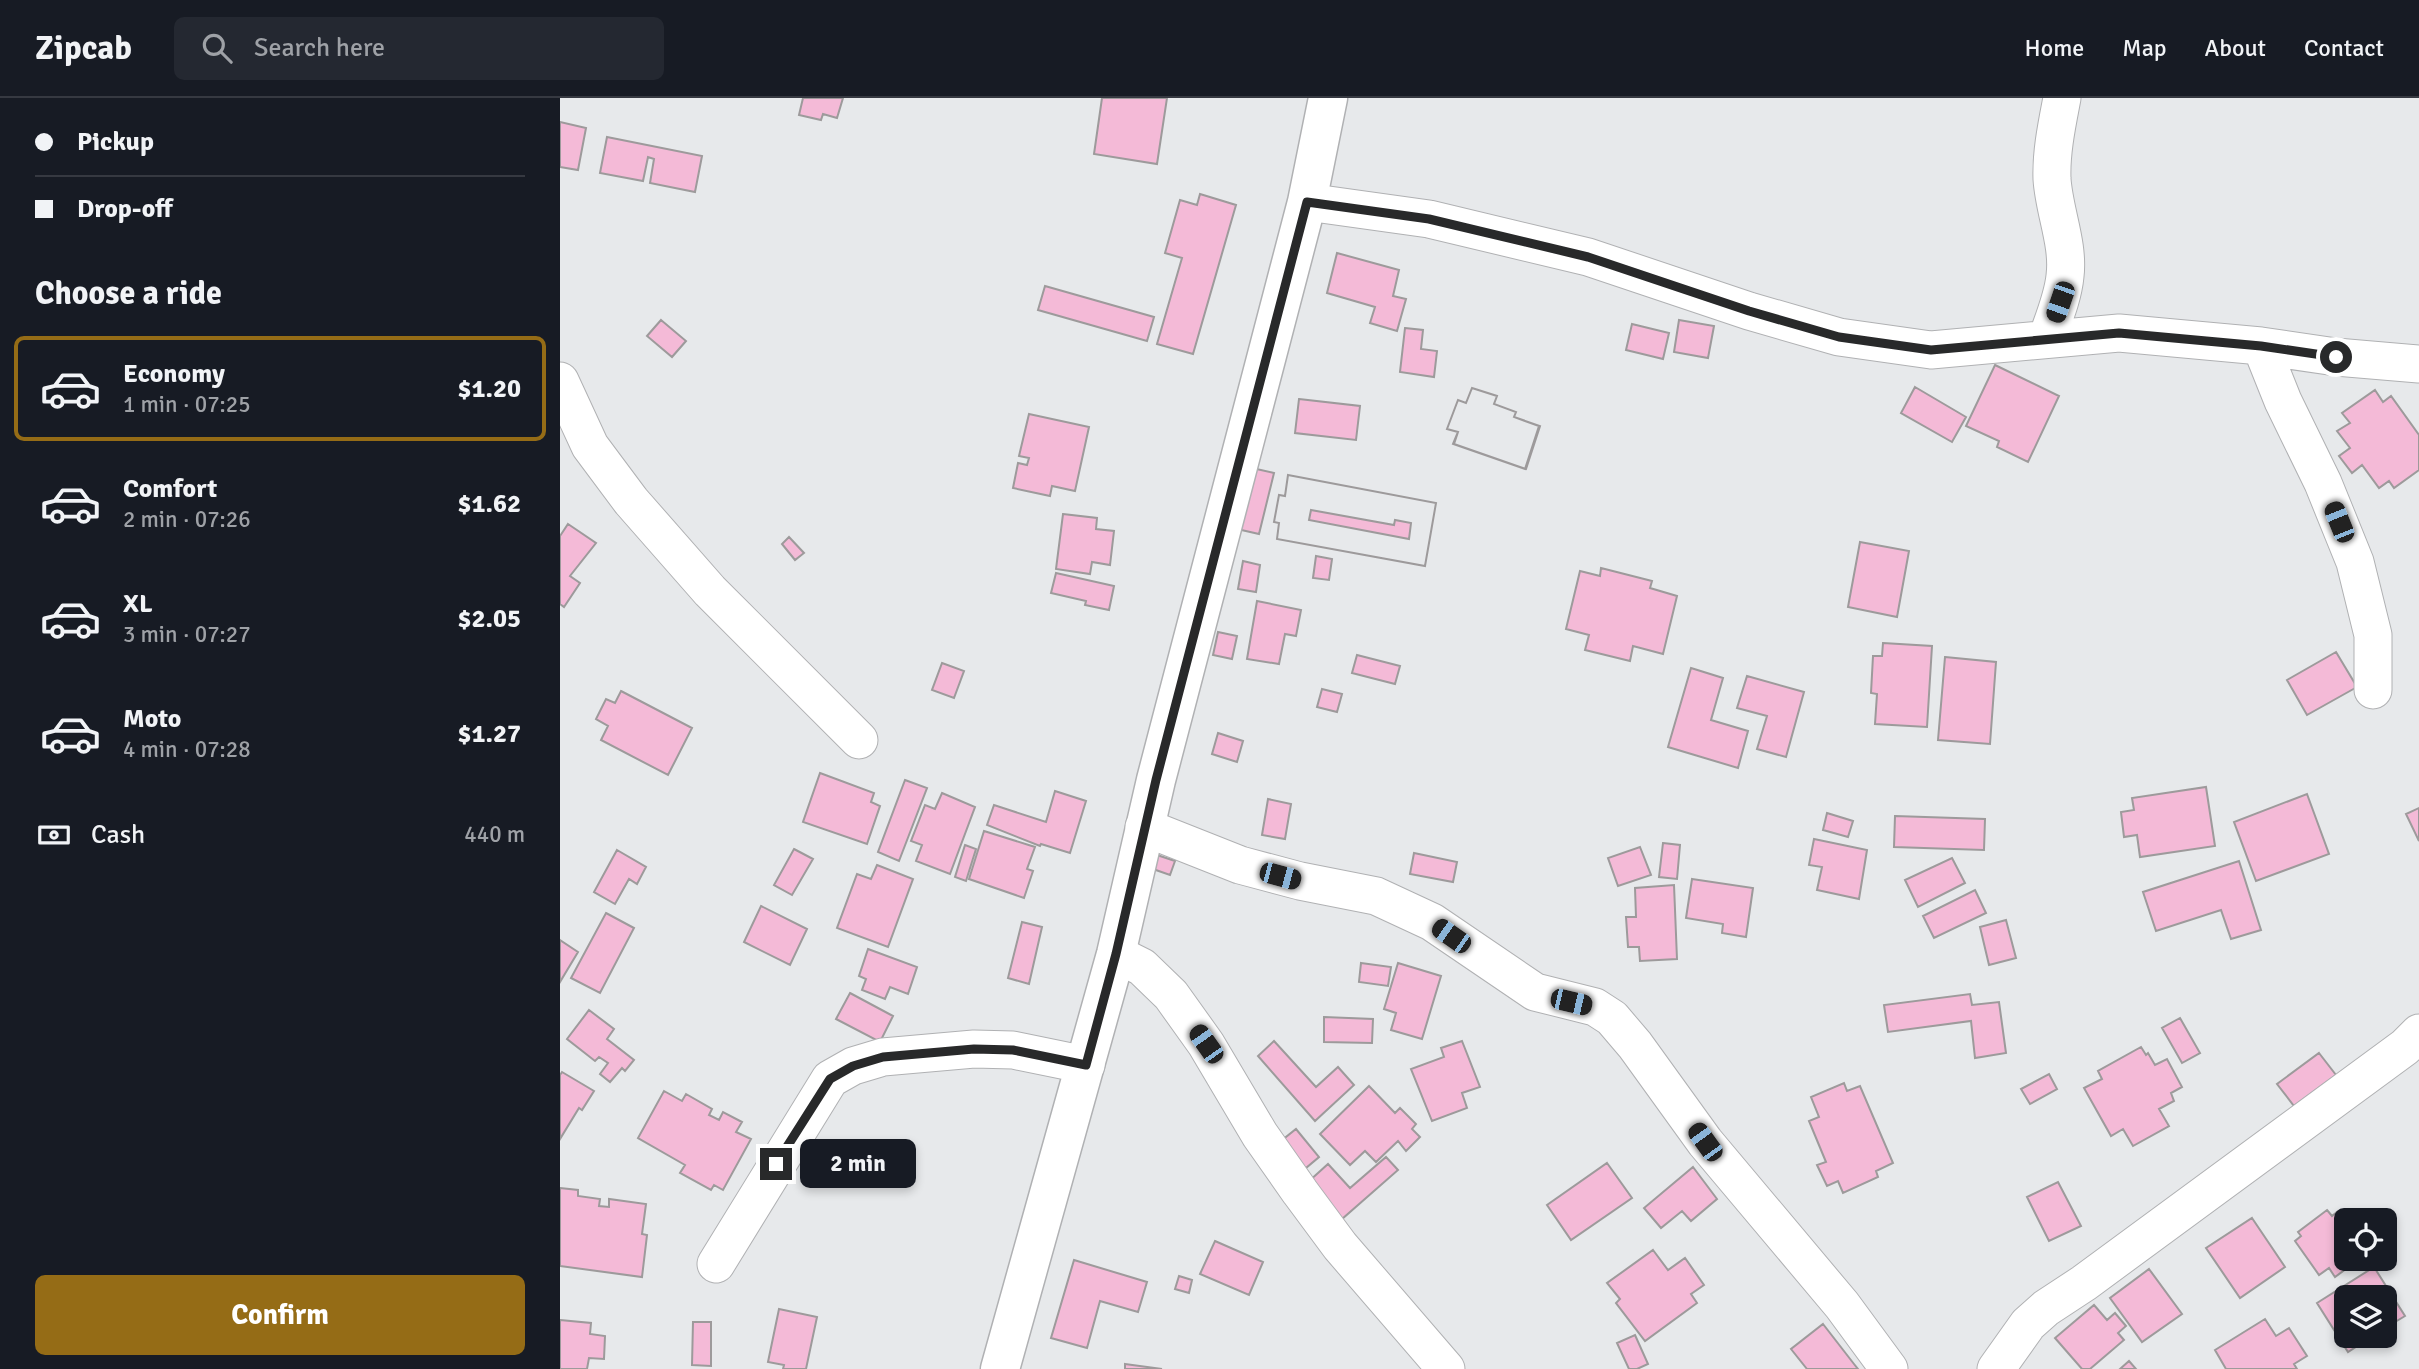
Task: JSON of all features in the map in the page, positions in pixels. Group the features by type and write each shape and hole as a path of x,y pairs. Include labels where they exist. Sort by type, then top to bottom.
{"street":[{"path":"1000,1369 1116,954 1144,827 1307,202 1328,98"},
{"path":"2047,338 2060,302 2066,274 2052,180 2062,98"},
{"path":"1307,202 1429,219 1588,257 1749,311 1839,337 1931,350 2119,333 2419,364"},
{"path":"2261,346 2283,401 2323,483 2355,562 2373,635 2373,691"},
{"path":"560,381 590,446 631,500 710,591 859,740"},
{"path":"1144,827 1240,865 1300,881 1376,896 1432,922 1535,992 1595,1007 1612,1018 1635,1045 1705,1142 1842,1305 1889,1369"},
{"path":"1116,954 1142,967 1171,995 1206,1044 1260,1135 1300,1192 1340,1246 1446,1369"},
{"path":"1996,1369 2028,1324 2046,1308 2405,1047 2419,1033"},
{"path":"716,1264 830,1079 853,1066 883,1057 974,1049 1013,1050 1086,1065"}],"building":[{"path":"803,98 843,98 837,118 823,114 821,120 799,115"},
{"path":"1102,98 1167,98 1157,164 1094,154"},
{"path":"560,122 586,128 578,170 560,167"},
{"path":"607,137 702,156 695,192 650,183 654,159 648,157 643,181 600,173"},
{"path":"1200,194 1236,205 1193,354 1157,344 1182,258 1165,253 1180,200 1197,205"},
{"path":"1337,253 1399,270 1393,296 1406,299 1397,331 1370,323 1375,307 1327,293"},
{"path":"1045,286 1154,317 1147,341 1038,310"},
{"path":"661,320 686,341 672,357 647,336"},
{"path":"1679,320 1714,326 1708,358 1674,352"},
{"path":"1632,324 1669,333 1663,359 1626,350"},
{"path":"1405,328 1423,330 1421,349 1437,351 1434,377 1400,372"},
{"path":"1995,365 2059,396 2028,462 1997,447 1999,441 1966,426"},
{"path":"1915,387 1966,417 1952,442 1901,413"},
{"path":"1472,388 1497,396 1494,404 1516,412 1514,417 1539,426 1525,469 1453,444 1458,432 1447,429 1458,400 1466,403"},
{"path":"1472,388 1497,396 1494,404 1516,412 1514,417 1540,426 1526,469 1454,444 1458,432 1447,429 1458,400 1466,403"},
{"path":"2375,390 2383,402 2391,396 2419,435 2419,470 2394,488 2389,481 2379,488 2362,465 2352,473 2339,456 2350,448 2337,431 2350,423 2342,413"},
{"path":"1299,399 1360,406 1356,440 1295,433"},
{"path":"1029,414 1089,427 1075,491 1052,486 1050,496 1013,488 1018,463 1027,465 1029,458 1019,456"},
{"path":"1252,468 1274,473 1259,534 1237,529"},
{"path":"1288,475 1436,503 1425,566 1277,539 1279,523 1274,522 1279,495 1285,496","holes":["1311,510 1394,525 1395,520 1411,523 1409,539 1309,520"]},
{"path":"1288,475 1436,503 1425,566 1277,539 1279,523 1274,522 1279,495 1285,496"},
{"path":"1063,514 1097,518 1096,529 1114,531 1110,565 1092,562 1090,574 1056,569"},
{"path":"568,524 596,543 570,576 580,583 564,607 560,604 560,536"},
{"path":"789,537 804,553 795,560 782,544"},
{"path":"1860,542 1909,551 1897,617 1848,607"},
{"path":"1316,556 1332,559 1329,580 1313,578"},
{"path":"1243,561 1260,565 1256,592 1238,589"},
{"path":"1601,568 1652,581 1650,588 1677,596 1663,654 1633,646 1630,661 1585,650 1589,635 1566,629 1580,571 1600,576"},
{"path":"1056,573 1114,586 1109,610 1085,605 1086,601 1051,593"},
{"path":"1257,601 1301,610 1296,636 1285,634 1279,664 1247,659"},
{"path":"1218,632 1237,636 1232,659 1213,655"},
{"path":"1883,643 1932,646 1927,727 1875,724 1877,694 1871,693 1873,656 1882,656"},
{"path":"2336,652 2357,687 2307,715 2287,680"},
{"path":"1357,655 1400,666 1395,684 1352,673"},
{"path":"1945,657 1996,662 1990,744 1938,740"},
{"path":"942,663 964,671 954,698 932,690"},
{"path":"1691,668 1723,678 1711,720 1748,731 1738,768 1668,747"},
{"path":"1747,676 1804,692 1786,757 1757,749 1767,716 1737,708"},
{"path":"1322,689 1342,694 1337,712 1317,707"},
{"path":"621,691 692,728 668,775 601,740 608,726 596,719 606,699 615,703"},
{"path":"1218,733 1243,741 1237,762 1212,754"},
{"path":"820,773 874,793 871,802 880,806 867,844 803,822"},
{"path":"905,780 927,788 899,861 878,852"},
{"path":"2206,787 2215,846 2140,857 2137,835 2124,837 2121,812 2134,810 2132,798"},
{"path":"1055,791 1086,801 1070,853 1041,844 1040,846 987,825 994,805 1046,822"},
{"path":"942,793 975,807 950,874 916,861 922,845 911,841 925,805 935,809"},
{"path":"2307,794 2329,854 2256,881 2234,822"},
{"path":"1268,799 1291,804 1285,839 1262,835"},
{"path":"2419,808 2419,841 2406,814"},
{"path":"1827,813 1853,821 1848,837 1823,830"},
{"path":"1895,816 1985,819 1984,850 1894,847"},
{"path":"984,831 1035,847 1027,869 1033,871 1024,898 969,879"},
{"path":"1814,839 1867,850 1859,899 1817,890 1822,867 1809,865"},
{"path":"1663,843 1680,845 1677,879 1659,877"},
{"path":"965,845 976,849 966,881 955,877"},
{"path":"1640,847 1651,875 1618,886 1608,858"},
{"path":"794,849 813,859 792,895 774,885"},
{"path":"617,850 646,867 637,884 629,879 615,904 594,892"},
{"path":"1414,853 1457,862 1453,882 1410,874"},
{"path":"1157,855 1175,861 1170,875 1153,869"},
{"path":"1952,858 1965,883 1918,907 1905,880"},
{"path":"2239,861 2261,930 2231,939 2221,910 2156,931 2143,892"},
{"path":"877,865 913,879 888,947 837,928 857,874 871,879"},
{"path":"1692,879 1753,888 1746,937 1722,933 1723,924 1686,918"},
{"path":"1674,885 1677,959 1640,961 1639,947 1628,947 1626,917 1636,917 1635,888"},
{"path":"1975,890 1986,913 1934,938 1923,916"},
{"path":"761,906 807,929 790,965 744,942"},
{"path":"606,913 634,928 600,993 571,978"},
{"path":"2006,920 2016,958 1989,965 1980,927"},
{"path":"1022,922 1042,927 1029,984 1008,978"},
{"path":"560,940 578,952 560,982"},
{"path":"868,949 917,967 908,994 890,987 885,999 862,990 866,979 859,976"},
{"path":"1361,963 1391,967 1388,986 1359,982"},
{"path":"1398,963 1441,976 1422,1039 1391,1030 1396,1013 1384,1009"},
{"path":"850,993 893,1016 880,1042 836,1019"},
{"path":"1970,994 1972,1005 1999,1002 2006,1053 1975,1058 1971,1021 1888,1032 1884,1005"},
{"path":"589,1010 614,1029 607,1039 634,1060 625,1071 622,1068 610,1082 600,1074 608,1063 599,1057 595,1061 567,1039"},
{"path":"1324,1017 1373,1019 1372,1043 1324,1042"},
{"path":"2180,1018 2200,1053 2182,1063 2162,1028"},
{"path":"1274,1041 1316,1087 1338,1067 1354,1085 1315,1121 1258,1056"},
{"path":"1462,1041 1480,1087 1462,1093 1467,1108 1432,1121 1411,1069 1444,1057 1441,1048"},
{"path":"2141,1047 2155,1065 2167,1059 2182,1087 2171,1093 2174,1101 2159,1109 2169,1126 2133,1146 2123,1129 2111,1136 2084,1088 2102,1079 2098,1071"},
{"path":"2319,1053 2336,1075 2294,1106 2277,1084"},
{"path":"562,1072 594,1091 582,1110 579,1108 560,1139 560,1075"},
{"path":"2049,1074 2057,1089 2030,1104 2021,1089"},
{"path":"1844,1083 1847,1091 1860,1086 1893,1163 1876,1171 1878,1177 1843,1193 1838,1181 1827,1186 1817,1165 1826,1162 1809,1121 1819,1117 1811,1097"},
{"path":"1369,1086 1395,1113 1400,1108 1416,1124 1412,1129 1420,1137 1406,1151 1398,1141 1376,1162 1365,1151 1350,1165 1320,1134"},
{"path":"664,1091 682,1101 686,1094 712,1109 709,1115 719,1120 723,1112 742,1122 736,1132 751,1139 723,1190 714,1185 711,1190 680,1173 685,1165 638,1138"},
{"path":"1296,1129 1319,1157 1300,1173 1276,1145"},
{"path":"1386,1157 1398,1170 1342,1219 1308,1182 1328,1164 1350,1188"},
{"path":"1607,1163 1632,1198 1571,1240 1547,1205"},
{"path":"1693,1167 1717,1199 1691,1221 1682,1211 1661,1228 1644,1208"},
{"path":"2058,1182 2081,1226 2049,1241 2027,1197"},
{"path":"560,1188 578,1190 578,1196 600,1199 599,1206 609,1207 609,1199 646,1204 642,1234 647,1235 642,1277 560,1266"},
{"path":"2327,1210 2332,1216 2334,1214 2334,1271 2343,1271 2335,1277 2329,1268 2319,1275 2295,1241 2301,1236 2298,1232"},
{"path":"2252,1218 2285,1267 2240,1298 2206,1248"},
{"path":"1215,1241 1263,1262 1249,1295 1200,1274"},
{"path":"1653,1250 1668,1270 1685,1258 1704,1285 1691,1294 1697,1303 1645,1341 1616,1303 1620,1299 1607,1283"},
{"path":"1074,1260 1147,1282 1138,1312 1100,1301 1087,1348 1051,1338"},
{"path":"2149,1269 2182,1314 2142,1342 2110,1298"},
{"path":"2368,1271 2377,1271 2385,1285 2346,1285"},
{"path":"1179,1276 1192,1280 1189,1293 1175,1289"},
{"path":"2334,1292 2334,1330 2317,1303"},
{"path":"2397,1303 2405,1316 2397,1321"},
{"path":"2094,1305 2107,1320 2115,1313 2126,1326 2118,1333 2124,1340 2090,1369 2082,1369 2055,1338"},
{"path":"779,1309 817,1317 806,1369 783,1369 784,1365 768,1362"},
{"path":"2265,1319 2276,1336 2289,1328 2307,1356 2294,1364 2297,1369 2226,1369 2215,1350"},
{"path":"560,1320 591,1323 590,1334 605,1336 604,1359 589,1358 587,1369 560,1369"},
{"path":"693,1322 711,1322 711,1366 692,1365"},
{"path":"1823,1324 1858,1369 1807,1369 1791,1349"},
{"path":"1635,1335 1648,1364 1629,1369 1617,1343"},
{"path":"2129,1361 2136,1369 2120,1369"},
{"path":"1125,1364 1162,1369 1125,1369"}],"route":[{"path":"776,1164 830,1079 853,1066 883,1057 974,1049 1013,1050 1086,1065 1116,954 1156,780 1307,202 1429,219 1588,257 1749,311 1839,337 1931,350 2119,333 2261,346 2336,357"}]}
